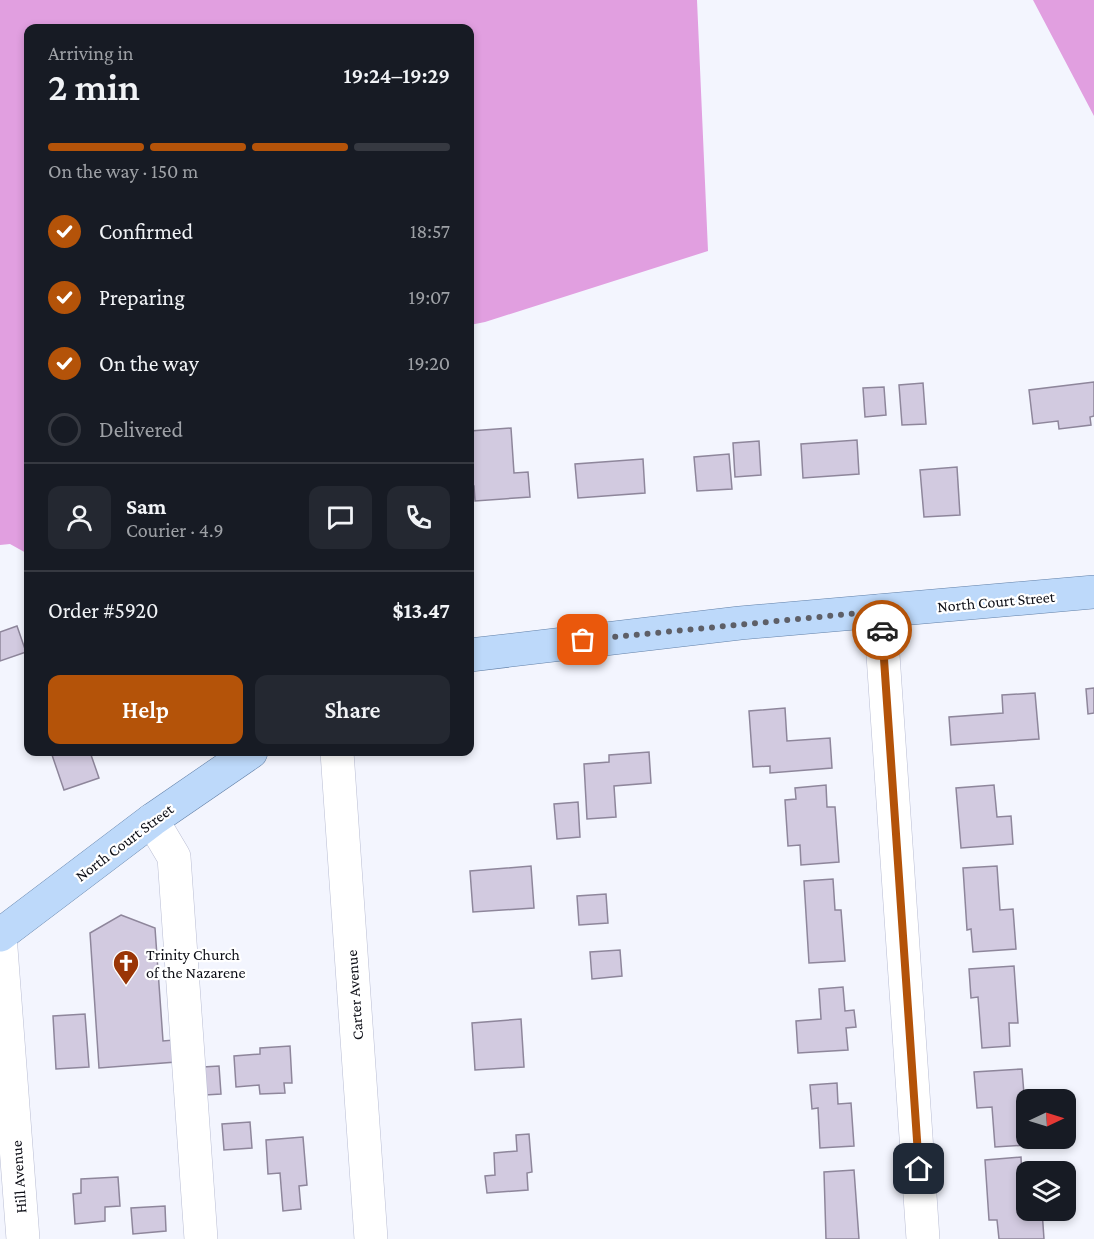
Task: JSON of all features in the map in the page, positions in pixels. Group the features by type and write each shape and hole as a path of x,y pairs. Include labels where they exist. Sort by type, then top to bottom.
{"main road":[{"name":"North Court Street","path":"474,654 528,646 1094,592"},
{"name":"North Court Street","path":"0,935 152,820 245,756"}],"street":[{"path":"880,611 923,1239"},
{"name":"Carter Avenue","path":"337,756 371,1239"},
{"path":"152,820 174,857 201,1239"},
{"name":"Hill Avenue","path":"0,935 23,1239"}],"shaded area":[{"path":"0,0 697,0 708,251 474,324 474,24 24,24 24,552 10,544 0,545"},
{"path":"1033,0 1094,0 1094,116"}],"building":[{"path":"1094,382 1094,416 1090,417 1091,425 1059,429 1058,421 1033,424 1029,390"},
{"path":"923,383 926,424 902,425 899,385"},
{"path":"884,387 886,415 865,417 863,388"},
{"path":"511,428 514,473 528,472 530,497 475,501 474,431"},
{"path":"857,440 859,474 803,478 801,444"},
{"path":"759,441 761,475 735,477 733,443"},
{"path":"729,454 732,489 697,491 694,457"},
{"path":"643,459 645,493 578,498 575,464"},
{"path":"957,467 960,515 924,517 920,470"},
{"path":"17,626 24,653 0,661 0,632"},
{"path":"1094,688 1094,713 1088,714 1086,689"},
{"path":"1035,693 1039,739 951,745 949,717 1003,713 1002,695"},
{"path":"785,708 787,741 830,738 832,768 770,773 770,766 753,767 749,711"},
{"path":"649,752 651,783 614,786 616,817 587,819 584,764 609,762 609,755"},
{"path":"52,756 91,756 99,778 64,790"},
{"path":"826,785 827,807 835,807 839,862 801,865 800,845 788,846 785,800 796,799 795,788"},
{"path":"994,785 997,817 1011,816 1013,844 961,848 956,788"},
{"path":"578,802 580,837 557,839 554,804"},
{"path":"531,866 534,908 473,912 470,871"},
{"path":"997,866 1000,910 1013,909 1016,949 973,952 971,929 967,930 963,868"},
{"path":"833,879 835,910 841,910 845,961 809,963 804,881"},
{"path":"606,894 608,923 579,925 577,896"},
{"name":"Trinity Church of the Nazarene","path":"121,915 155,928 163,1041 174,1040 176,1062 99,1068 90,933"},
{"path":"620,950 622,976 592,979 590,952"},
{"path":"1014,966 1018,1023 1009,1023 1010,1046 982,1048 978,997 971,998 969,969"},
{"path":"843,987 845,1011 854,1010 856,1027 846,1028 848,1050 798,1053 796,1021 821,1019 819,989"},
{"path":"85,1014 89,1067 56,1069 53,1016"},
{"path":"521,1019 524,1067 475,1070 472,1023"},
{"path":"290,1046 292,1083 284,1083 285,1093 260,1094 259,1085 236,1087 234,1056 260,1054 260,1048"},
{"path":"219,1066 221,1094 205,1095 203,1067"},
{"path":"1022,1069 1024,1089 1016,1089 1016,1146 995,1147 992,1107 977,1108 974,1072"},
{"path":"837,1083 838,1104 851,1103 854,1146 820,1148 818,1108 812,1109 810,1085"},
{"path":"250,1122 252,1148 224,1150 222,1124"},
{"path":"529,1134 532,1172 527,1173 528,1190 487,1193 485,1176 495,1175 494,1153 517,1151 516,1135"},
{"path":"303,1137 307,1185 299,1186 301,1209 283,1211 280,1173 268,1174 266,1140"},
{"path":"1021,1157 1021,1161 1016,1161 1016,1221 1043,1221 1044,1239 999,1239 997,1220 989,1220 985,1160"},
{"path":"854,1170 859,1239 826,1239 824,1172"},
{"path":"118,1177 120,1206 105,1207 105,1221 75,1224 73,1194 81,1193 81,1179"},
{"path":"165,1206 166,1231 133,1234 131,1208"}],"way so far":[{"path":"583,640 880,611 882,630"}],"place":[{"name":"Trinity Church of the Nazarene","path":"126,986"}],"route":[{"path":"882,630 919,1169"}]}
